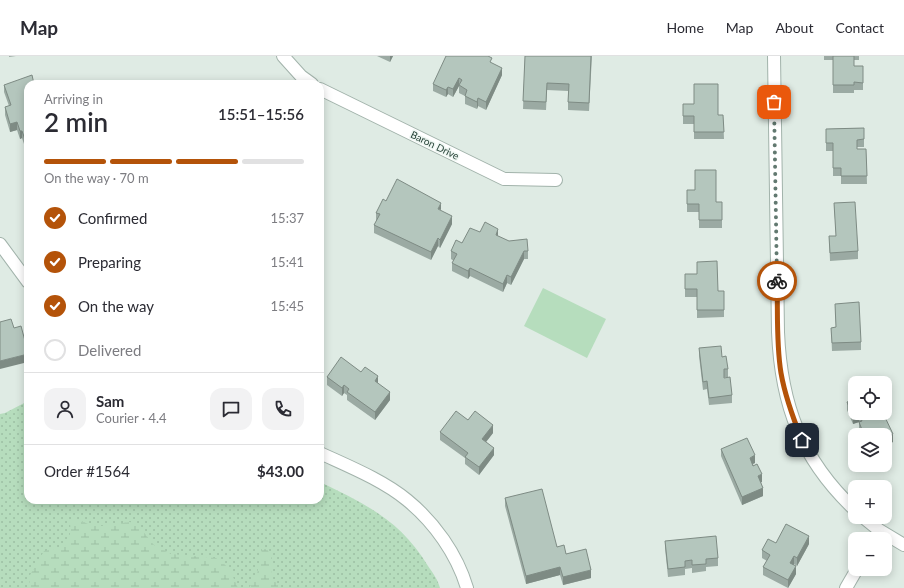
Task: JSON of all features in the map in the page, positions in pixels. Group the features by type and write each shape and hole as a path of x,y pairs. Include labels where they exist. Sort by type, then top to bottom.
{"street":[{"path":"282,56 306,80"},
{"path":"774,56 778,332 781,371 788,405 802,440 821,472 848,504"},
{"name":"Baron Drive","path":"324,91 504,179 556,180"},
{"path":"0,244 5,261 24,278"},
{"path":"324,455 382,484 406,500 430,523 444,541 460,569 467,588"},
{"path":"868,524 875,532"},
{"path":"892,541 904,545"},
{"path":"846,588 853,576"}],"green space":[{"path":"543,288 606,319 587,358 524,326"},
{"path":"24,403 24,504 324,504 324,484 367,506 394,525 417,550 435,577 440,588 0,588 0,414"},
{"path":"73,520 79,520 88,524 101,526 130,522 138,525 154,545 171,554 216,558 229,568 238,588 29,588 30,575 44,551 64,547 70,536 70,523"},
{"path":"262,549 267,549 272,558 271,577 278,585 278,588 249,588 257,574"}],"building":[{"path":"446,56 488,56 492,58 490,62 502,68 486,102 478,98 477,102 465,96 467,90 459,85 462,80 459,78 453,89 448,87 446,90 433,84"},
{"path":"525,56 591,56 589,103 568,102 569,84 547,83 546,102 523,101"},
{"path":"833,56 854,56 854,66 863,66 863,83 854,82 854,85 833,85"},
{"path":"32,75 33,80 24,80 24,137 17,122 10,124 5,107 11,105 4,85"},
{"path":"694,84 718,84 718,115 723,115 724,132 694,132 694,116 683,116 683,104 694,104"},
{"path":"864,128 864,139 857,140 857,149 866,149 867,176 841,176 841,168 833,168 833,143 826,143 826,129"},
{"path":"695,170 716,170 716,202 722,202 722,220 699,220 699,204 687,204 687,190 695,190"},
{"path":"397,179 441,203 438,209 452,216 440,240 438,238 431,252 374,225 380,214 376,213 383,199 386,201"},
{"path":"855,202 858,251 830,253 829,236 836,236 834,203"},
{"path":"485,222 498,229 496,235 509,241 527,239 528,251 524,251 511,277 507,275 503,284 470,268 468,271 452,263 457,254 451,251 456,240 462,243 470,228 480,232"},
{"path":"717,261 718,291 724,291 724,310 697,310 697,289 685,289 685,274 697,274 697,262"},
{"path":"859,302 861,342 832,343 831,328 836,327 835,304"},
{"path":"11,319 14,328 21,326 24,337 24,355 0,361 0,322"},
{"path":"721,346 722,357 726,356 728,369 724,369 724,378 730,377 732,395 709,398 707,381 703,382 699,348"},
{"path":"341,357 361,372 365,367 378,376 375,381 390,392 375,412 347,392 349,389 344,385 342,388 327,377"},
{"path":"456,411 468,420 475,411 493,425 482,439 494,448 479,467 465,457 468,453 440,432"},
{"path":"886,420 890,428 861,428 859,422"},
{"path":"747,438 755,455 750,458 753,466 757,464 762,474 758,476 763,488 742,497 721,449"},
{"path":"542,489 557,547 564,545 566,554 586,549 591,570 563,577 560,567 526,576 505,498"},
{"path":"786,524 809,536 797,558 794,556 790,563 796,566 788,580 763,567 770,555 762,550 768,539 776,543"},
{"path":"716,536 718,558 706,559 706,564 692,565 692,560 685,561 685,567 668,569 665,541"}],"way so far":[{"path":"774,102 777,281"}],"route":[{"path":"777,281 779,354 781,371 788,405 802,440"}]}
